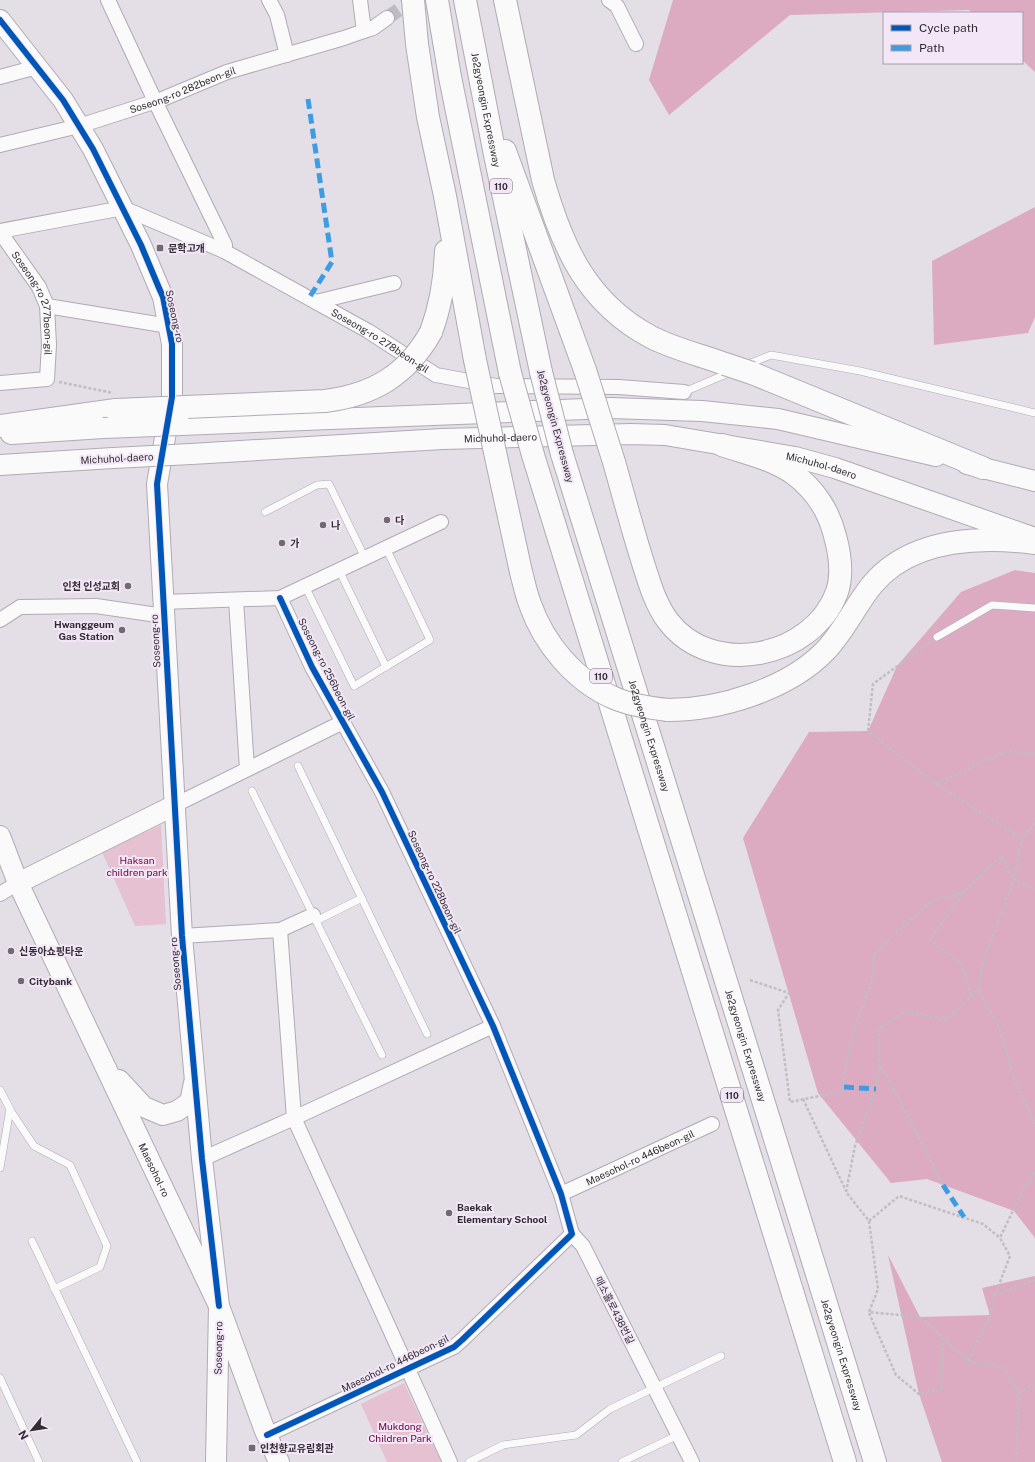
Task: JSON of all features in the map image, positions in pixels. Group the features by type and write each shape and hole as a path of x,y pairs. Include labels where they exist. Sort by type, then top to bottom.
{"highway":[{"path":"413,0 417,44 428,117 475,360 516,554 530,604 542,631 568,666 594,688 615,699 668,710 704,707 745,697 782,681 802,670 820,656 829,646 863,596 878,578 896,564 916,553 940,545 970,540 1004,540 1035,543"},
{"name":"110","path":"437,0 450,77 510,373 533,455 845,1462"},
{"name":"Je2gyeongin Expressway","path":"464,0 541,372 562,454 875,1462"},
{"path":"505,0 545,186 552,209 562,239 579,270 600,299 633,327 670,346 752,373 982,468"},
{"path":"481,82 585,370 648,578 661,610 668,622 689,641 702,648 714,652 738,655 758,654 777,648 799,637 814,626 826,613 837,592 839,581 840,568 838,545 830,520 824,508 806,484 782,467 722,445"},
{"path":"0,426 117,402 325,401 340,399 368,391 381,385 406,366 416,354 431,332 438,312 446,270 447,243 444,196"}],"main road":[{"name":"Soseong-ro","path":"0,20 63,100 93,149 141,245 162,297 172,344 172,397 157,484 182,936 202,1159 219,1306 216,1462"},
{"path":"0,434 103,428 611,408 702,411 778,419 1035,481"},
{"name":"Michuhol-daero","path":"0,465 442,439 631,434 665,436 795,457 835,468 1035,538"},
{"path":"18,883 175,805"},
{"path":"0,836 18,883"},
{"path":"0,861 18,883"},
{"name":"Maesohol-ro","path":"18,883 219,1306 267,1435 280,1462"},
{"path":"99,1054 126,1089 144,1107 163,1115 177,1110 190,1102 195,1077"}],"street":[{"path":"108,0 225,245 224,251"},
{"path":"269,0 277,15 287,55"},
{"path":"360,0 364,31"},
{"path":"609,0 617,6 636,44"},
{"name":"Soseong-ro 282beon-gil","path":"0,145 79,126 155,101 226,72 287,55 373,28 387,18"},
{"path":"0,77 37,68"},
{"name":"Soseong-ro 278beon-gil","path":"123,208 224,251 368,330 436,375 496,386 619,387 684,392"},
{"name":"Soseong-ro 277beon-gil","path":"47,380 49,345 47,306 39,287 0,232 123,208"},
{"path":"316,302 394,283"},
{"name":"Soseong-ro","path":"47,306 169,326"},
{"path":"0,383 47,380"},
{"path":"0,620 20,607 96,606 164,609 236,600 280,598 441,522"},
{"name":"Soseong-ro 256beon-gil","path":"280,598 312,667 357,748"},
{"path":"236,600 247,769"},
{"path":"175,805 343,722"},
{"name":"Soseong-ro 228beon-gil","path":"357,748 382,792 493,1026 561,1194"},
{"path":"0,894 18,883"},
{"path":"182,936 280,930 315,918"},
{"path":"280,930 294,1118"},
{"path":"202,1159 493,1026"},
{"name":"Maesohol-ro 446beon-gil","path":"294,1118 408,1369"},
{"name":"Maesohol-ro 446beon-gil","path":"561,1194 712,1124"},
{"path":"561,1194 572,1234"},
{"name":"Maesohol-ro 446beon-gil","path":"267,1435 454,1346 572,1234"},
{"name":"매소홀로438번길","path":"572,1234 583,1246 692,1462"},
{"path":"408,1369 450,1462"}],"lane":[{"path":"684,392 771,355 860,371 1035,413"},
{"path":"265,512 317,485 329,484 365,558"},
{"path":"305,586 354,686 430,640 386,548"},
{"path":"339,570 386,667"},
{"path":"937,637 992,605 1035,608"},
{"path":"298,766 427,1034"},
{"path":"252,791 382,1055"},
{"path":"315,918 362,898"},
{"path":"0,1090 10,1110 34,1146 70,1165 107,1246 100,1267 54,1289"},
{"path":"0,1168 10,1110"},
{"path":"32,1241 137,1462"},
{"path":"469,1462 503,1445 576,1435 610,1409 721,1356"},
{"path":"0,1378 38,1462"},
{"path":"622,1462 678,1435"}],"path":[{"path":"47,380 117,402"},
{"path":"937,637 873,684 868,731 936,784 1022,839"},
{"path":"936,784 1007,751 1035,754"},
{"path":"846,1192 855,1146 876,1089 879,1066 879,1028 907,1011 945,1020 978,990 982,966 1014,878 1022,839 1035,822"},
{"path":"978,990 971,994 962,964 930,940 962,893 1001,856 1014,878 1035,890"},
{"path":"750,980 789,994 778,1010 790,1102 844,1091 844,1073 856,1023 872,981 874,954 931,901 962,893"},
{"path":"978,990 999,1027 1015,1081 1035,1124"},
{"path":"879,1066 888,1078 943,1185"},
{"path":"804,1099 846,1192 869,1221 878,1289 869,1312 896,1375 919,1394 942,1389 941,1361 943,1339"},
{"path":"1000,1238 1024,1187 1035,1171"},
{"path":"869,1221 899,1196 982,1224 1000,1238 1010,1256 995,1295 990,1315 968,1361"},
{"path":"995,1295 1035,1280"},
{"path":"869,1312 920,1317 968,1361 1004,1368 1019,1393 1016,1462"},
{"path":"1019,1393 1035,1383"}],"green space":[{"name":"Haksan children park","path":"161,825 166,924 135,926 102,852"},
{"name":"Mukdong Children Park","path":"404,1383 441,1462 387,1462 361,1404"}],"shaded area":[{"path":"673,0 1035,0 1035,72 1023,61 1023,12 971,12 969,10 790,15 669,115 649,80"},
{"path":"1035,207 1035,317 1028,333 934,345 932,261"},
{"path":"1015,570 1035,573 1035,1238 1014,1211 927,1179 891,1183 818,1093 743,838 809,732 868,731 897,666 961,592"},
{"path":"888,1255 920,1317 990,1315 982,1288 1035,1276 1035,1462 942,1462 919,1394"}],"tunnel":[{"path":"387,18 413,0"}],"marked path":[{"path":"308,99 332,262 309,298"},
{"path":"844,1087 876,1089"},
{"path":"943,1185 964,1217"}],"cycle path":[{"path":"0,20 63,100 93,149 141,245 163,297 172,344 172,397 157,484 182,936 202,1159 219,1306"},
{"path":"267,1435 454,1347 572,1234 561,1194 493,1026 382,792 312,667 280,598"}],"place":[{"name":"문학고개","path":"160,248"},
{"name":"다","path":"387,520"},
{"name":"나","path":"323,525"},
{"name":"가","path":"282,543"},
{"name":"인천 인성교회","path":"128,586"},
{"name":"Hwanggeum Gas Station","path":"122,630"},
{"name":"신동아쇼핑타운","path":"11,951"},
{"name":"Citybank","path":"21,981"},
{"name":"Baekak Elementary School","path":"449,1213"},
{"name":"인천향교유림회관","path":"252,1448"}]}
